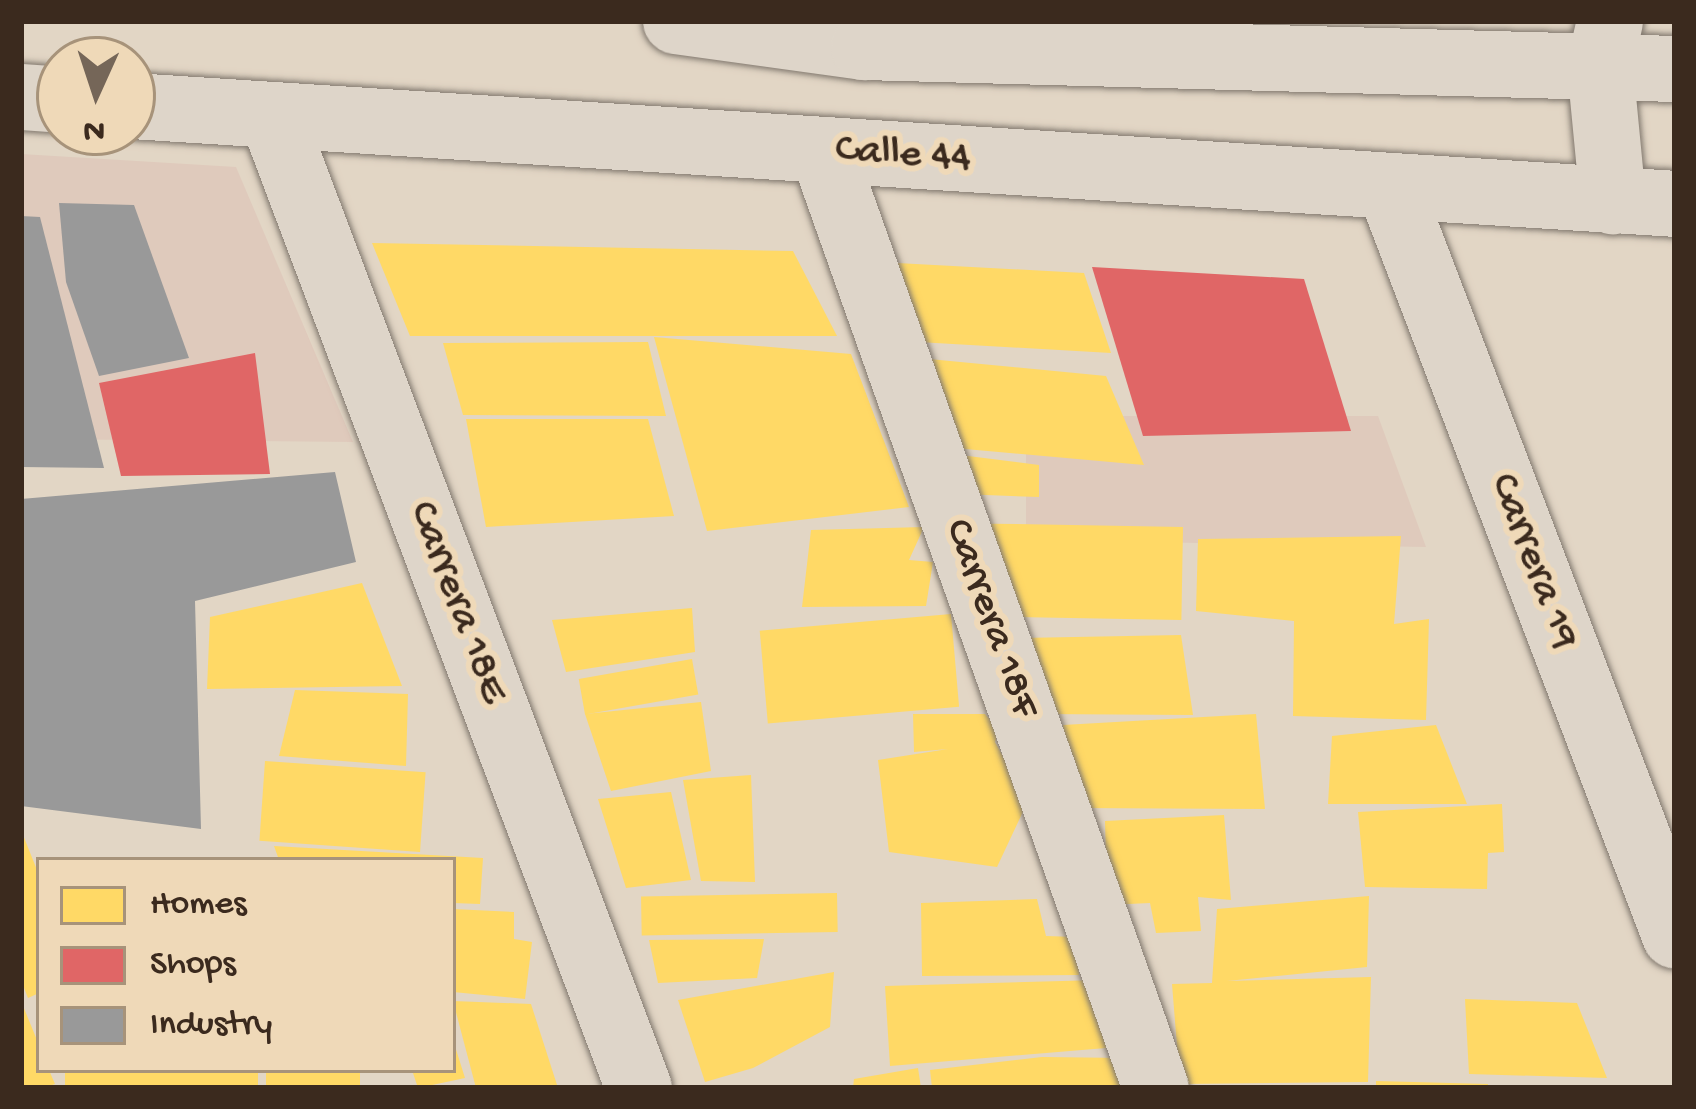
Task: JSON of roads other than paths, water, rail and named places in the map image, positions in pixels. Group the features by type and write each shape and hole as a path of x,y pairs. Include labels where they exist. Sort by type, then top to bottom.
{"street":[{"path":"676,21 864,47 1605,44 1675,69"},
{"path":"1605,44 1644,203"},
{"name":"Calle 44","path":"156,108 1644,203"},
{"name":"Carrera 18E","path":"273,118 639,1088"},
{"name":"Carrera 18F","path":"823,151 1156,1088"},
{"name":"Carrera 19","path":"1390,188 1675,935"}]}
